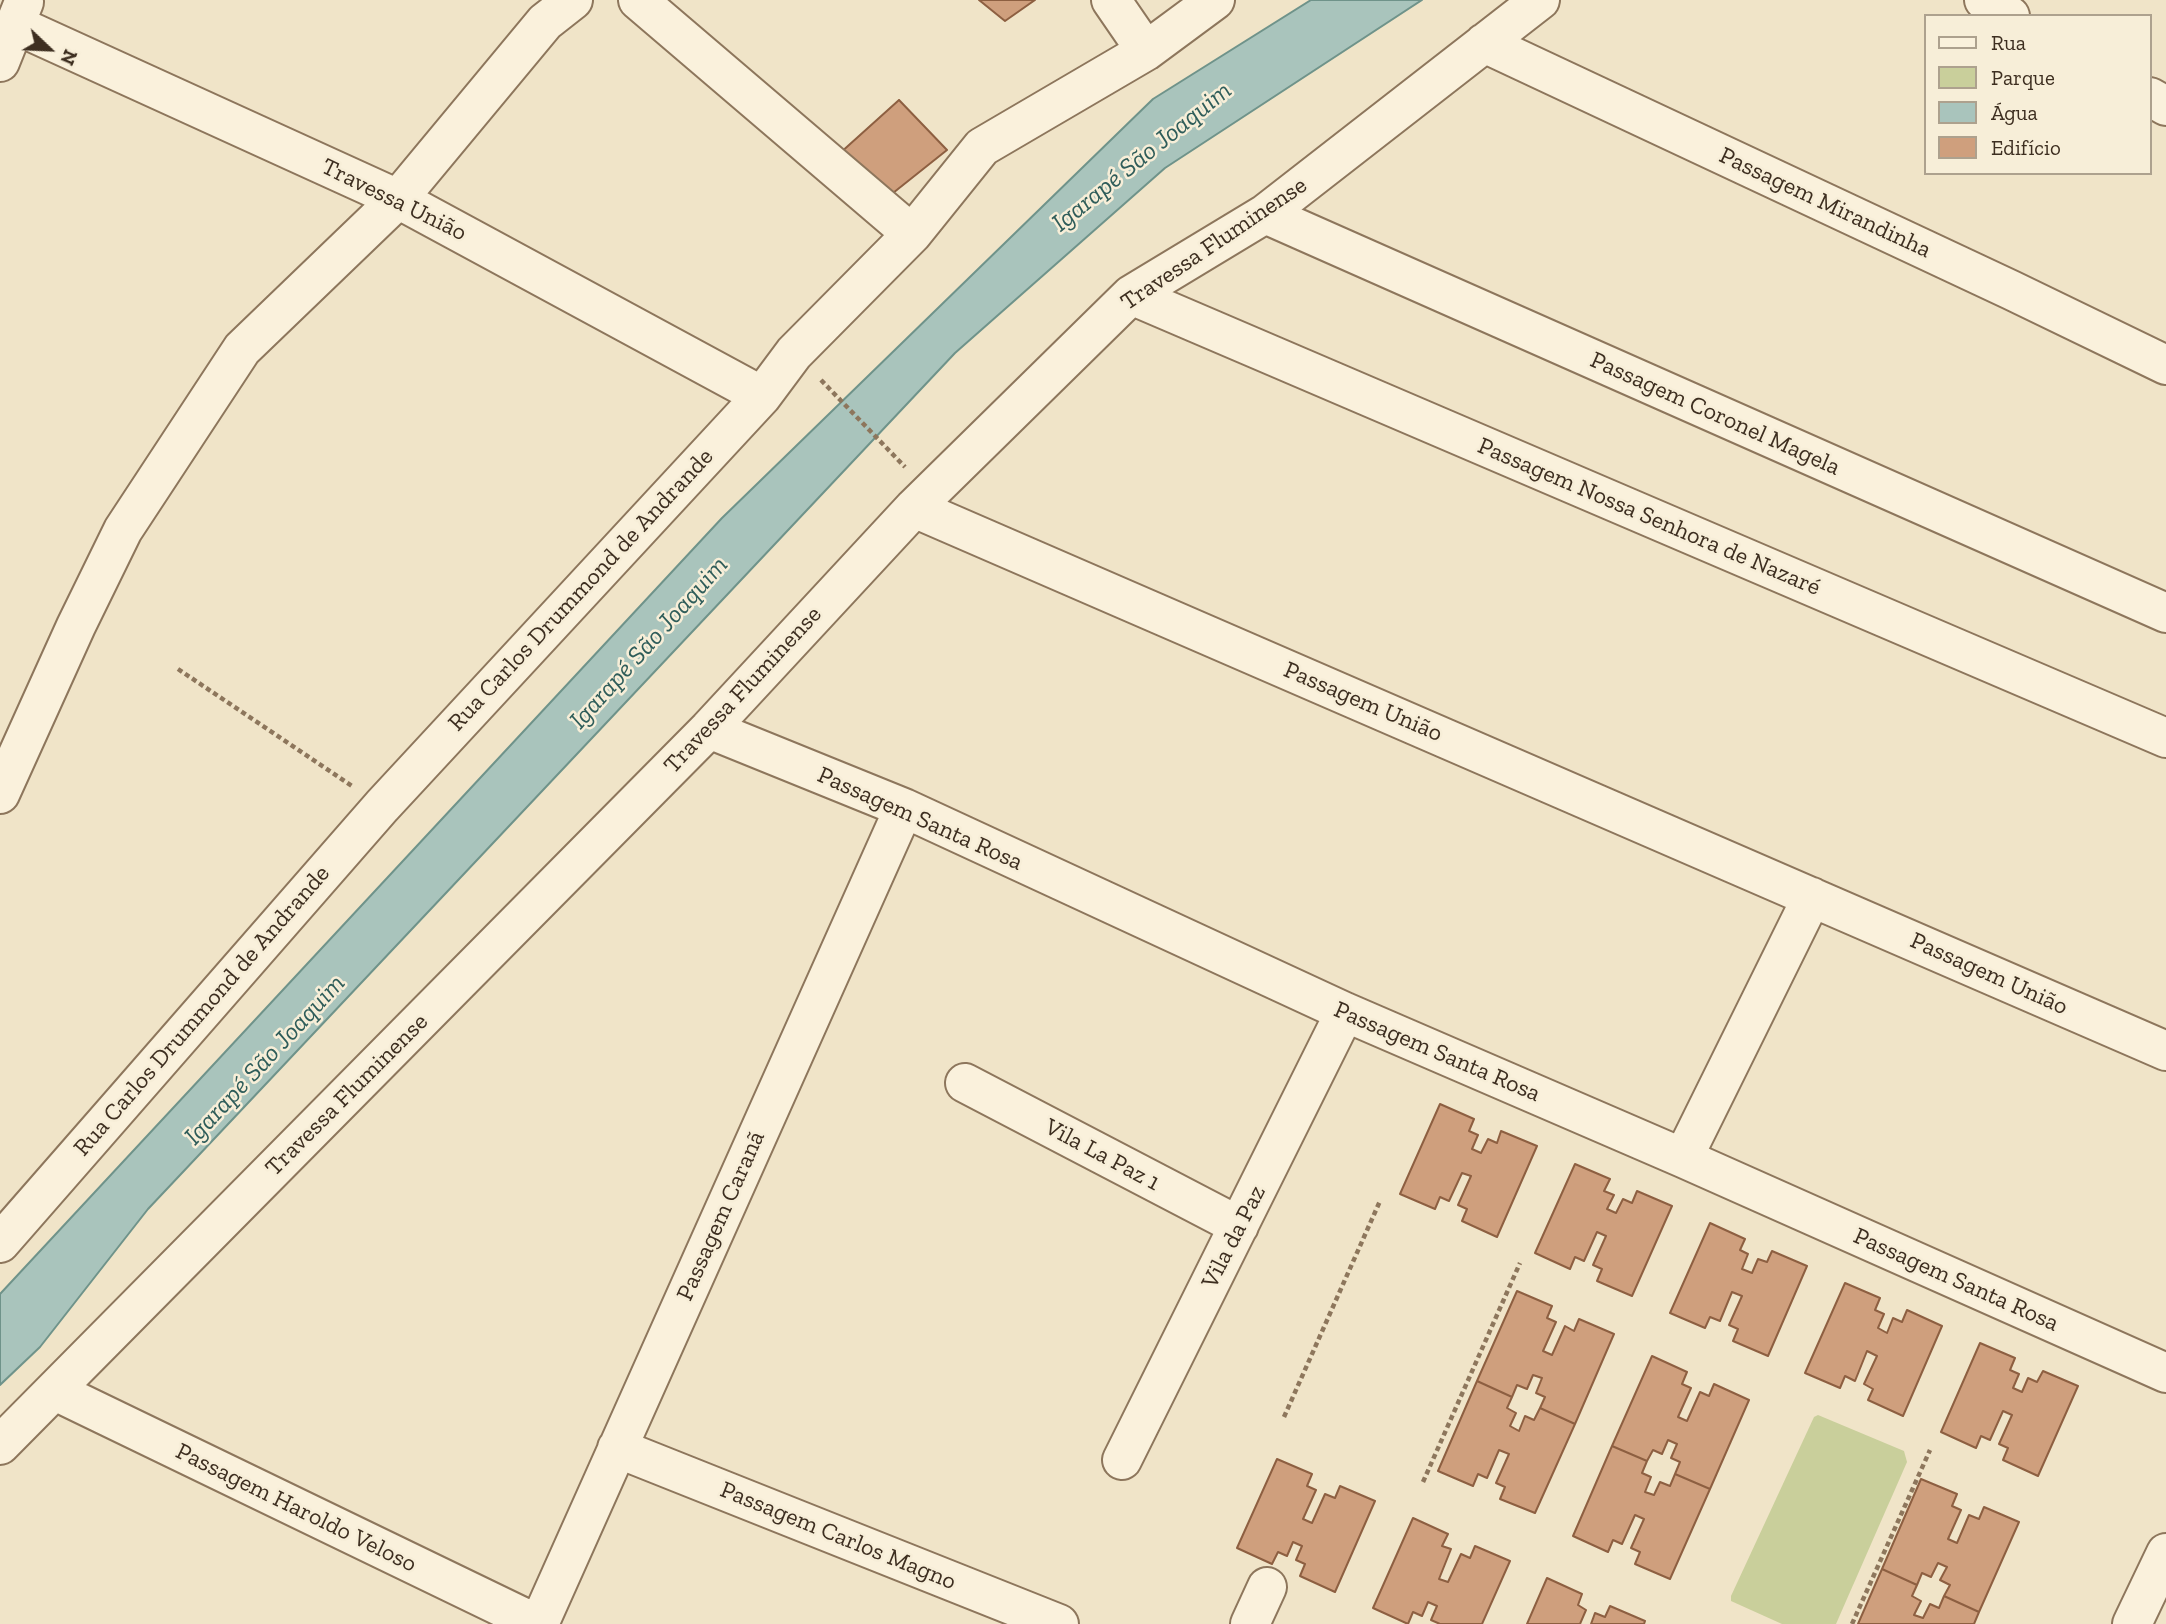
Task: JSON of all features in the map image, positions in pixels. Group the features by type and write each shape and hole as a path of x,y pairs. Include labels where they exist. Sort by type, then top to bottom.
{"street":[{"path":"0,794 123,530 242,349 398,199 545,22 573,0"},
{"path":"638,0 912,234"},
{"path":"1111,0 1146,51"},
{"name":"Rua Carlos Drummond de Andrande","path":"0,1243 382,806 762,396 794,353 912,234 982,147 1146,51 1215,0"},
{"name":"Travessa Fluminense","path":"0,1445 709,729 922,500 1131,295 1265,214 1540,0"},
{"path":"1984,0 2007,14"},
{"path":"0,62 21,12"},
{"name":"Travessa União","path":"21,12 398,199 762,396"},
{"name":"Passagem Mirandinha","path":"1484,43 2166,365"},
{"name":"Passagem Coronel Magela","path":"1265,214 2166,613"},
{"name":"Passagem Nossa Senhora de Nazaré","path":"1131,295 2166,738"},
{"name":"Passagem União","path":"922,500 1812,897 2166,1051"},
{"name":"Passagem Santa Rosa","path":"709,729 904,808 1345,1012 1683,1158 2166,1373"},
{"name":"Passagem Caranã","path":"538,1624 904,808"},
{"path":"1683,1158 1812,897"},
{"name":"Vila da Paz","path":"1122,1460 1345,1012"},
{"name":"Vila La Paz 1","path":"965,1083 1240,1226"},
{"name":"Passagem Haroldo Veloso","path":"55,1391 538,1624"},
{"name":"Passagem Carlos Magno","path":"617,1448 1059,1624"},
{"path":"2132,1624 2161,1577"},
{"path":"1250,1624 1266,1587"}],"path":[{"path":"794,353 922,500"},
{"path":"178,669 382,806"},
{"path":"1284,1417 1380,1201"},
{"path":"1423,1482 1520,1264"},
{"path":"1852,1624 1930,1450"}],"green space":[{"path":"1818,1415 1904,1451 1907,1462 1836,1624 1782,1624 1731,1601 1731,1596 1814,1417"}],"water":[{"name":"Igarapé São Joaquim","path":"1311,0 1422,0 1165,168 955,353 148,1209 40,1347 0,1385 0,1294 722,518 1153,99"}],"building":[{"path":"979,0 1035,0 1005,21"},
{"path":"899,100 947,150 893,193 839,154"},
{"path":"1440,1104 1474,1119 1469,1131 1478,1135 1472,1149 1481,1153 1488,1139 1497,1143 1501,1131 1537,1146 1497,1237 1462,1221 1467,1209 1458,1205 1471,1176 1462,1173 1449,1201 1440,1197 1435,1209 1400,1194"},
{"path":"1575,1164 1610,1179 1604,1191 1614,1195 1607,1209 1616,1213 1623,1199 1632,1203 1637,1191 1672,1206 1632,1296 1597,1281 1602,1269 1593,1265 1606,1236 1597,1232 1584,1261 1575,1257 1570,1269 1535,1253"},
{"path":"1710,1223 1745,1239 1740,1250 1748,1254 1742,1269 1752,1273 1758,1259 1767,1262 1772,1251 1807,1266 1768,1356 1733,1341 1738,1329 1729,1325 1742,1296 1732,1292 1720,1321 1710,1317 1705,1328 1670,1313"},
{"path":"1845,1283 1880,1298 1875,1310 1884,1314 1878,1328 1887,1333 1893,1318 1902,1322 1907,1310 1942,1326 1903,1416 1868,1400 1873,1389 1864,1384 1877,1356 1867,1351 1855,1381 1845,1376 1840,1388 1805,1373"},
{"path":"1517,1291 1552,1306 1547,1318 1556,1322 1543,1351 1552,1355 1565,1326 1574,1331 1579,1319 1614,1334 1575,1424 1540,1408 1545,1397 1536,1393 1542,1378 1533,1375 1527,1389 1517,1385 1512,1397 1477,1381"},
{"path":"1980,1343 2015,1358 2010,1370 2019,1374 2013,1388 2022,1392 2028,1378 2037,1382 2043,1371 2078,1386 2038,1476 2003,1460 2008,1448 1999,1444 2012,1415 2003,1411 1990,1440 1981,1436 1976,1448 1941,1432"},
{"path":"1652,1356 1687,1372 1682,1384 1691,1388 1678,1417 1687,1421 1700,1392 1709,1396 1714,1384 1749,1400 1710,1489 1675,1474 1680,1462 1671,1458 1677,1444 1668,1440 1662,1454 1653,1450 1647,1461 1612,1446"},
{"path":"1477,1381 1512,1397 1507,1408 1516,1413 1510,1426 1519,1431 1525,1416 1534,1420 1540,1408 1575,1424 1535,1513 1500,1499 1505,1487 1496,1483 1509,1454 1499,1450 1487,1478 1478,1474 1473,1486 1438,1471"},
{"path":"1612,1446 1647,1461 1642,1473 1651,1477 1645,1492 1654,1495 1660,1482 1670,1486 1675,1474 1710,1489 1670,1579 1635,1564 1640,1552 1631,1548 1644,1519 1635,1515 1622,1544 1613,1540 1608,1552 1573,1536"},
{"path":"1277,1459 1312,1474 1307,1486 1316,1490 1303,1519 1312,1523 1325,1494 1335,1498 1340,1486 1375,1501 1335,1592 1300,1576 1305,1564 1296,1560 1302,1546 1293,1542 1287,1556 1278,1552 1272,1564 1237,1548"},
{"path":"1921,1479 1957,1494 1952,1506 1961,1510 1948,1539 1957,1543 1969,1515 1979,1519 1984,1507 2019,1522 1979,1612 1944,1596 1950,1585 1940,1580 1947,1567 1938,1563 1931,1577 1922,1573 1917,1585 1882,1569"},
{"path":"1413,1518 1448,1534 1442,1546 1451,1549 1439,1579 1448,1582 1461,1554 1470,1558 1475,1546 1510,1561 1482,1624 1440,1624 1431,1620 1437,1606 1428,1602 1422,1616 1413,1612 1408,1624 1373,1608"},
{"path":"1882,1569 1917,1585 1912,1596 1921,1601 1914,1615 1923,1618 1930,1604 1939,1608 1944,1596 1979,1612 1974,1624 1858,1624"},
{"path":"1547,1578 1582,1594 1578,1605 1586,1610 1580,1624 1527,1624"},
{"path":"1610,1606 1645,1621 1644,1624 1591,1624 1595,1613 1605,1617"}]}
